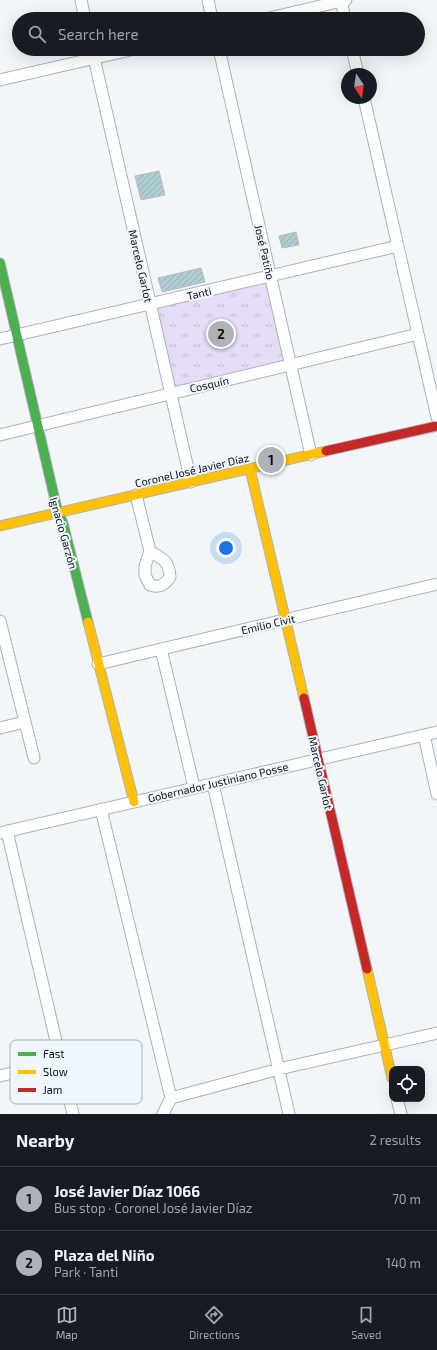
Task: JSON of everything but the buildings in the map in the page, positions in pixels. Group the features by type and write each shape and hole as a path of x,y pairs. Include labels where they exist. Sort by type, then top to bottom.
{"street":[{"path":"81,0 84,12"},
{"path":"208,0 211,12"},
{"path":"294,12 343,0 344,12"},
{"path":"0,80 86,56"},
{"name":"Marcelo Garlot","path":"93,56 191,482"},
{"name":"José Patiño","path":"221,56 311,455"},
{"path":"354,56 357,68"},
{"path":"365,104 437,417"},
{"name":"Tanti","path":"0,339 398,246"},
{"name":"Ignacio Garzón","path":"0,263 58,513 63,523 134,802"},
{"name":"Cosquín","path":"0,434 418,334"},
{"name":"Coronel José Javier Díaz","path":"0,526 437,426"},
{"name":"Marcelo Garlot","path":"250,469 389,1066"},
{"path":"136,495 150,551"},
{"name":"Emilio Civit","path":"98,664 437,584"},
{"path":"0,621 34,758"},
{"path":"161,649 194,787"},
{"path":"0,728 25,722"},
{"name":"Gobernador Justiniano Posse","path":"4,832 437,732"},
{"path":"424,735 437,794"},
{"path":"212,784 289,1114"},
{"path":"101,809 171,1098 163,1114"},
{"path":"4,832 56,1040"},
{"path":"171,1098 279,1069 437,1033"},
{"path":"0,1076 10,1074"},
{"path":"398,1102 401,1114"},
{"path":"71,1104 73,1114"}],"green space":[{"path":"271,276 291,365 171,393 150,304"}],"traffic: fast":[{"path":"0,263 58,513 63,523 88,622"}],"traffic: slow":[{"path":"0,526 326,451"},
{"path":"250,469 304,698"},
{"path":"88,622 134,802"},
{"path":"367,969 389,1066"}],"traffic: jam":[{"path":"326,451 437,426"},
{"path":"304,698 367,969"}],"place":[{"name":"Plaza del Niño","path":"221,334"},
{"name":"José Javier Díaz 1066","path":"271,460"}]}
